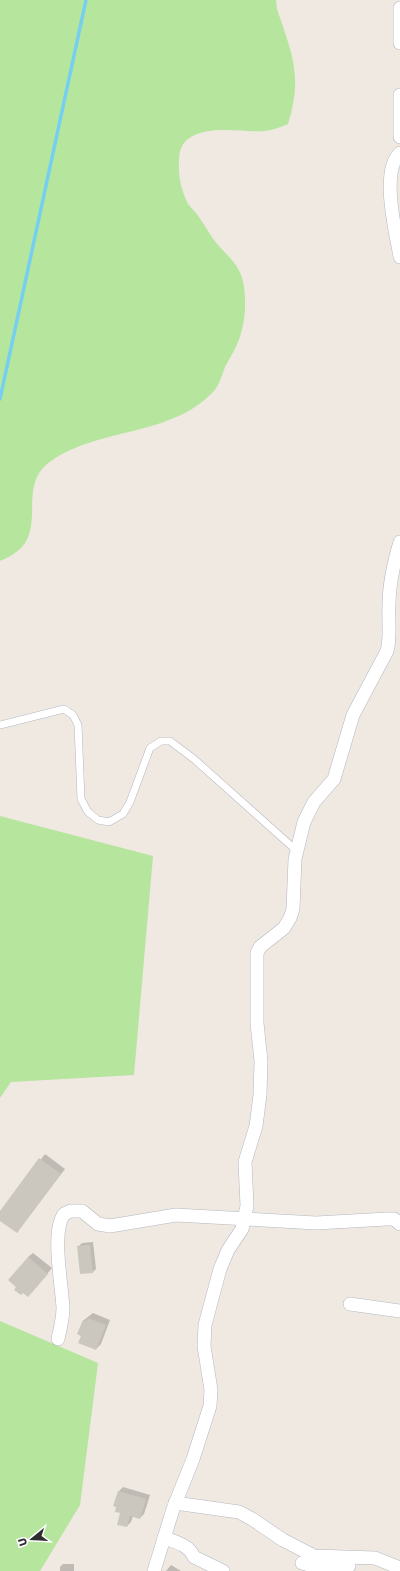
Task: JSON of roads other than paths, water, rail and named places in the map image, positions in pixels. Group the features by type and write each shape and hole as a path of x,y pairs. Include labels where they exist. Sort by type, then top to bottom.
{"street":[{"path":"400,8 400,43"},
{"path":"400,95 400,137"},
{"path":"400,153 392,166 391,201 400,257"},
{"path":"154,1571 176,1503 193,1458 211,1400 204,1346 204,1333 220,1269 228,1250 240,1233 248,1196 245,1162 256,1126 260,1095 261,1061 257,1023 258,984 256,957 260,947 284,928 290,918 293,909 297,851 304,822 314,802 334,779 353,715 387,651 389,640 390,591 394,561 400,542"},
{"path":"58,1339 63,1307 59,1273 58,1227 64,1214 72,1211 82,1210 98,1224 110,1226 176,1215 316,1223 394,1219 400,1224"},
{"path":"350,1304 400,1311"},
{"path":"176,1503 239,1512 283,1540 314,1556 374,1558 391,1566"},
{"path":"164,1538 184,1545 191,1550 194,1557 223,1571"},
{"path":"302,1563 313,1566 355,1566 374,1564 391,1566"}],"lane":[{"path":"0,725 64,709 73,715 78,725 81,799 88,812 98,820 109,822 123,814 130,802 150,748 161,741 170,741 194,759 297,851"}],"waterway":[{"path":"0,399 86,0"}]}
